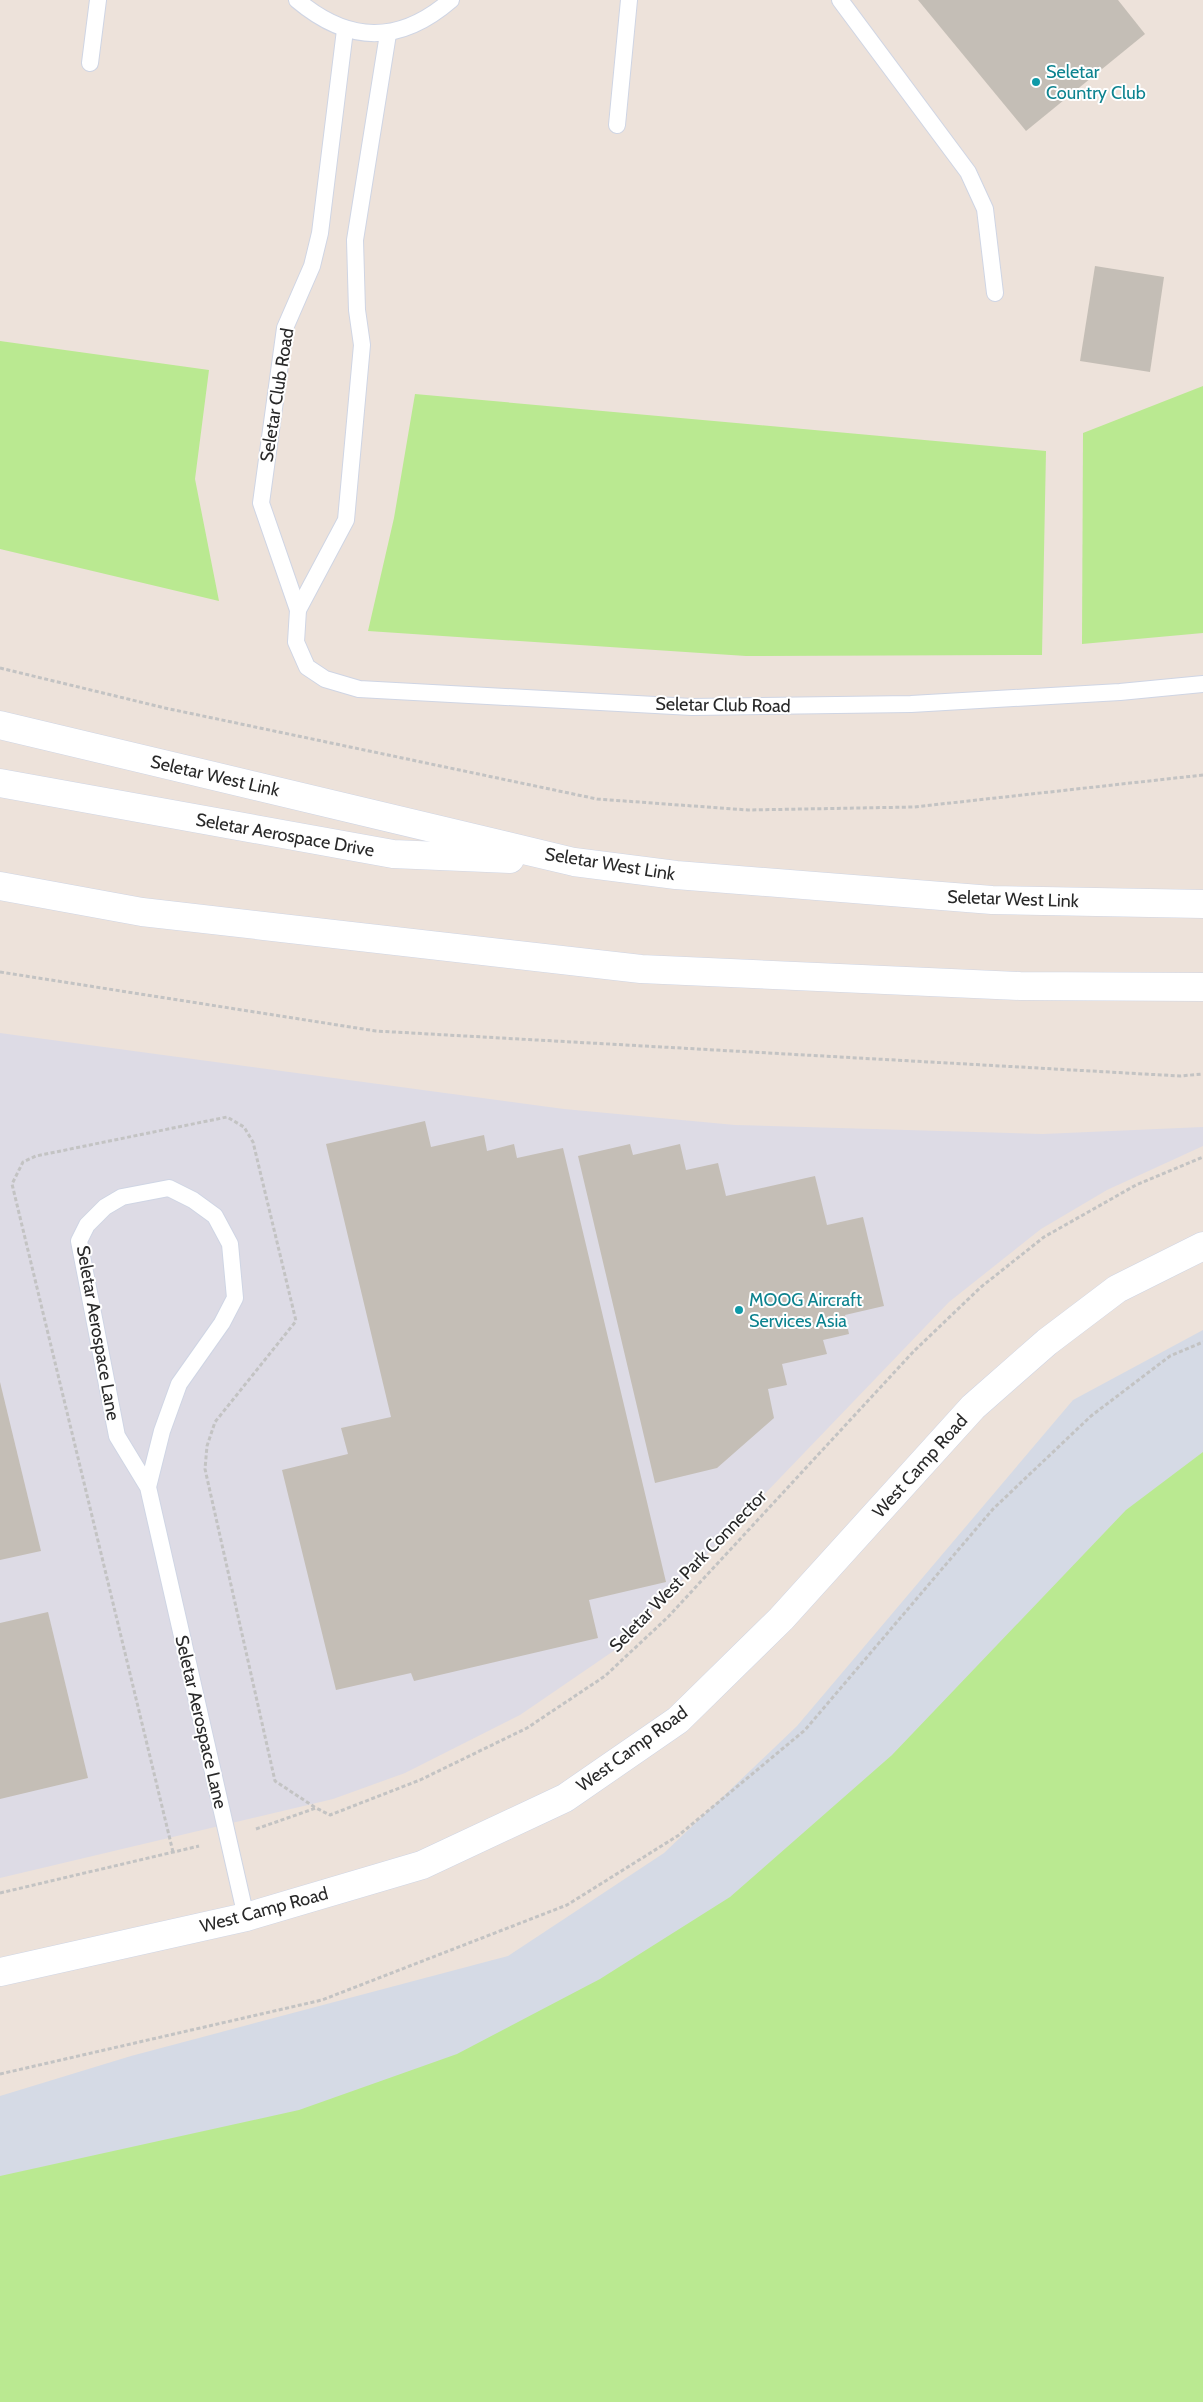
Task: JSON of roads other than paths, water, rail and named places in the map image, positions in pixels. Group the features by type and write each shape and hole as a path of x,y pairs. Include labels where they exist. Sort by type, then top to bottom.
{"main road":[{"name":"Seletar West Link","path":"0,725 574,862 676,874 992,900 1203,904"},
{"name":"Seletar Aerospace Drive","path":"0,783 393,854 574,862"},
{"path":"0,886 142,912 641,969 1020,986 1203,987"},
{"name":"West Camp Road","path":"0,1972 246,1918 422,1865 565,1798 678,1720 781,1619 973,1407 1047,1342 1117,1289 1203,1246"}],"lane":[{"path":"90,63 98,0"},
{"path":"296,0 316,16 345,30 388,34 419,21 450,0"},
{"path":"617,125 629,0"},
{"path":"840,0 968,172 985,209 995,293"},
{"name":"Seletar Club Road","path":"345,30 320,233 312,266 285,328 261,503 298,610 296,642 307,667 325,679 359,689 692,707 911,704 1120,692 1203,684"},
{"name":"Seletar Club Road","path":"298,610 346,520 362,344 357,310 355,240 388,34"},
{"name":"Seletar Aerospace Lane","path":"148,1488 162,1431 179,1384 222,1322 236,1298 230,1244 215,1216 193,1200 169,1188 122,1197 105,1207 87,1225 79,1241 117,1436 148,1488 246,1918"}],"place":[{"name":"Seletar Country Club","path":"1036,82"},
{"name":"MOOG Aircraft Services Asia","path":"739,1310"}]}
